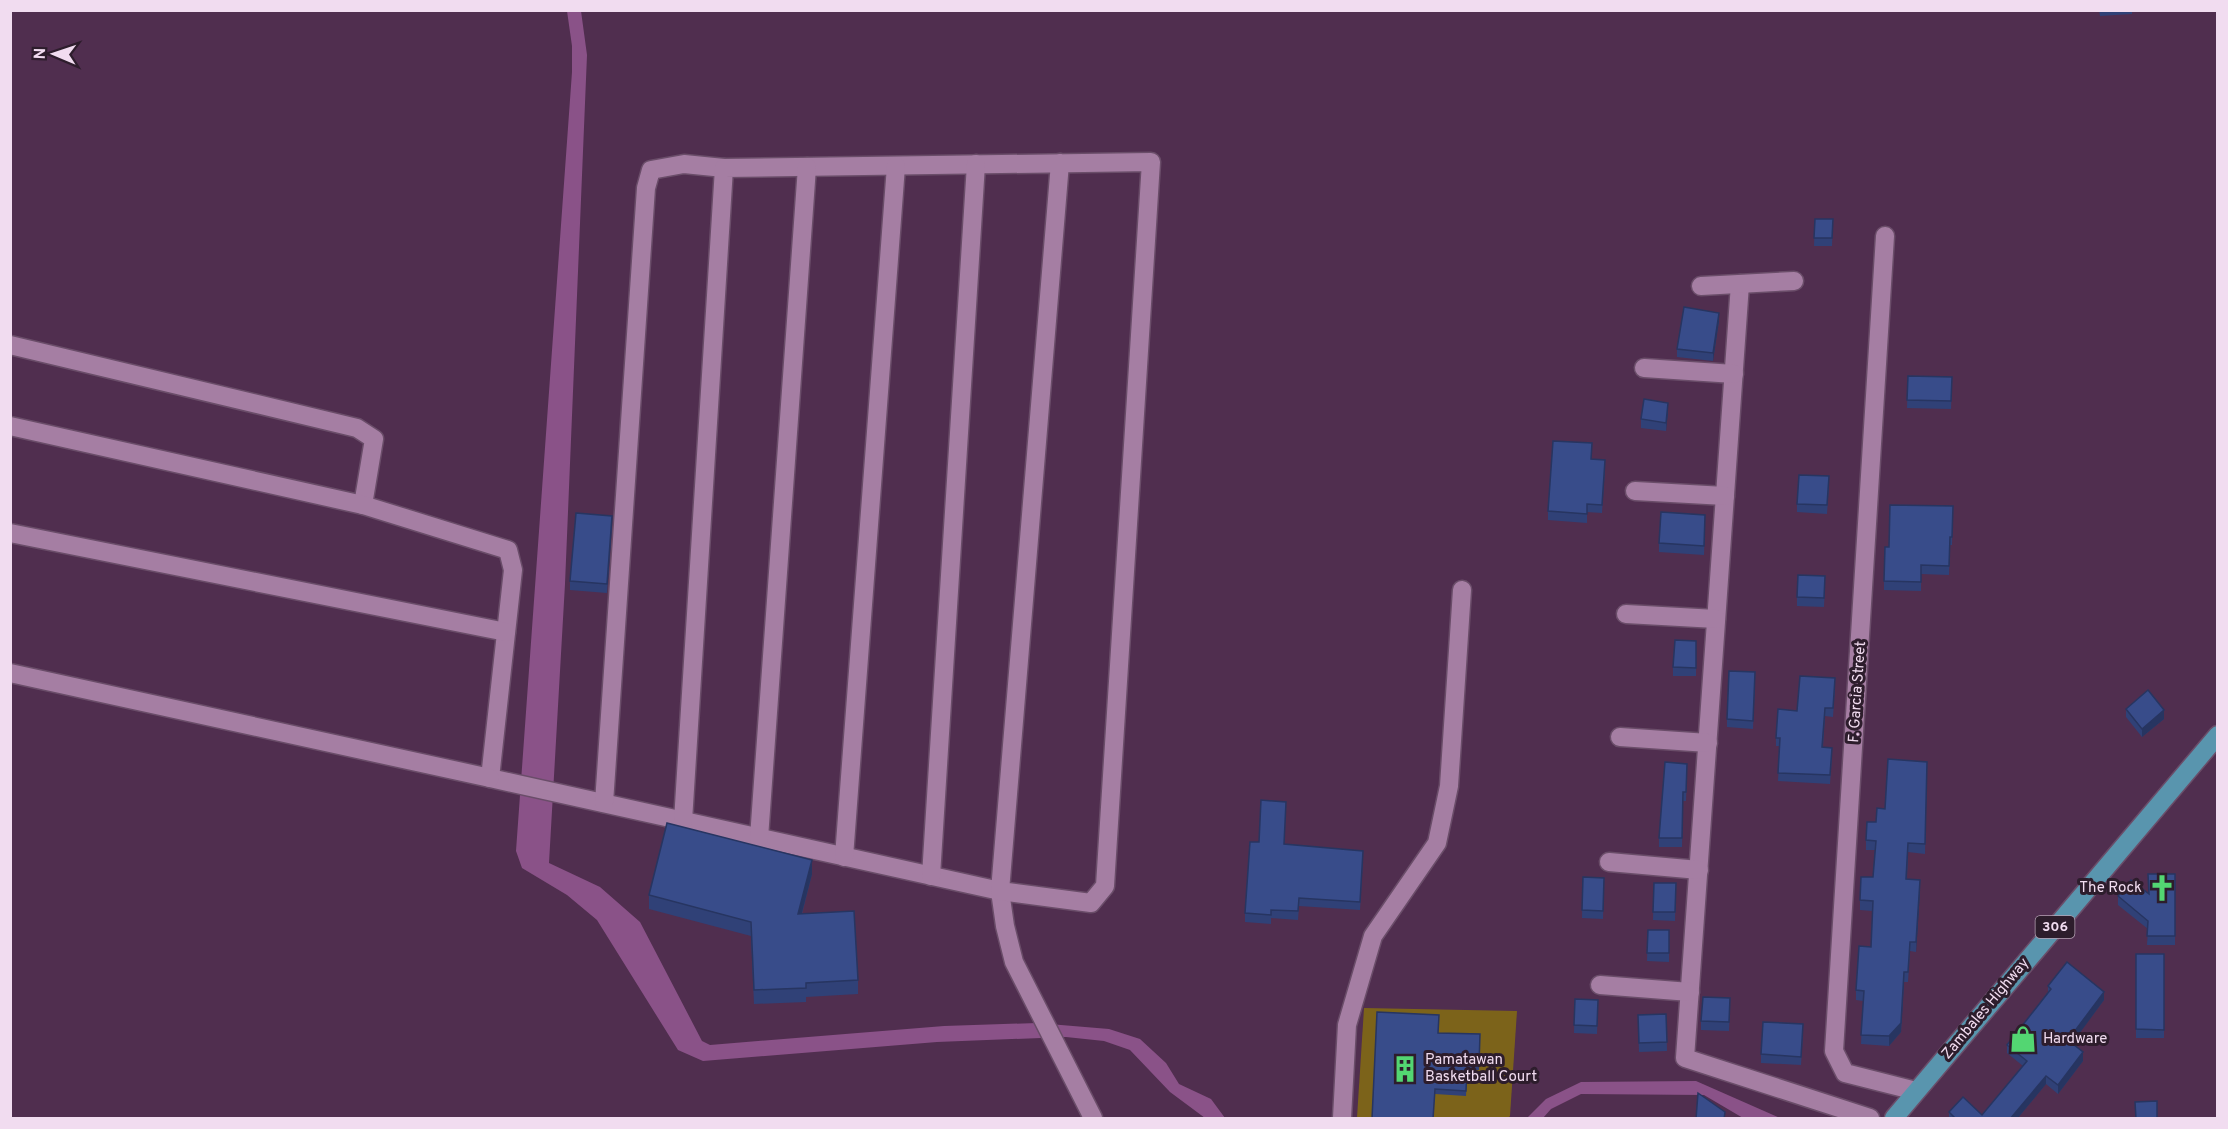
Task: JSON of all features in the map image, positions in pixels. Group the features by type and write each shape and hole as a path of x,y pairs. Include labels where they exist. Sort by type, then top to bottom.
{"main road":[{"name":"Zambales Highway","path":"1894,1119 2217,735"}],"street":[{"path":"10,673 1000,891 1090,903 1105,886 1151,162 724,168 684,164 651,170 646,188 604,803"},
{"path":"1060,163 1000,891 1005,926 1014,962 1093,1119"},
{"path":"931,876 976,164"},
{"path":"844,856 896,166"},
{"path":"759,838 807,167"},
{"path":"683,821 724,168"},
{"name":"F. Garcia Street","path":"1885,236 1834,1051 1845,1073 1916,1091"},
{"path":"1701,286 1794,281"},
{"path":"1740,284 1685,1058 1870,1119"},
{"path":"10,345 357,428 374,439 363,505"},
{"path":"1644,368 1734,374"},
{"path":"10,426 363,505 508,550 513,570 490,778"},
{"path":"1635,491 1725,496"},
{"path":"10,533 506,632"},
{"path":"1342,1119 1347,1025 1373,936 1437,843 1449,786 1462,590"},
{"path":"1626,614 1716,619"},
{"path":"1620,736 1708,743"},
{"path":"1609,862 1699,870"},
{"path":"1600,985 1690,992"}],"shaded area":[{"path":"567,11 581,11 587,55 565,584 549,863 600,887 640,922 702,1041 710,1045 944,1026 1037,1023 1109,1029 1140,1039 1166,1063 1179,1084 1211,1099 1225,1118 1205,1118 1170,1092 1130,1050 1104,1041 1066,1037 937,1042 703,1061 678,1050 597,920 567,895 522,868 516,851 572,72 572,46"},
{"path":"1364,1008 1517,1011 1510,1116 1508,1118 1357,1118"},
{"path":"1696,1081 1780,1118 1743,1118 1704,1095 1581,1094 1551,1109 1543,1118 1527,1118 1546,1099 1581,1082"}],"building":[{"path":"1815,219 1833,219 1832,238 1814,238"},
{"path":"1684,307 1719,313 1713,353 1677,349"},
{"path":"1908,376 1952,377 1951,401 1907,400"},
{"path":"1644,399 1668,403 1666,423 1641,419"},
{"path":"1553,441 1592,443 1591,459 1605,460 1602,505 1587,504 1587,514 1548,511"},
{"path":"1799,475 1829,476 1827,505 1797,504"},
{"path":"1890,505 1953,506 1949,566 1921,565 1921,582 1884,581 1885,547 1889,547"},
{"path":"1661,512 1705,515 1704,546 1659,543"},
{"path":"576,513 612,516 607,584 570,581"},
{"path":"1798,575 1825,576 1824,598 1797,597"},
{"path":"1675,640 1696,641 1696,668 1673,667"},
{"path":"1729,671 1755,672 1753,721 1727,719"},
{"path":"1800,676 1835,678 1833,708 1825,708 1822,747 1832,748 1830,775 1778,773 1780,738 1776,738 1778,709 1797,711"},
{"path":"2148,690 2164,710 2142,729 2126,709"},
{"path":"1888,759 1927,762 1925,844 1908,843 1906,879 1920,880 1916,942 1910,942 1908,972 1904,972 1901,1023 1889,1036 1861,1035 1864,991 1856,990 1859,946 1871,947 1873,901 1860,900 1861,877 1873,877 1876,841 1866,840 1867,822 1876,822 1877,808 1885,809"},
{"path":"1665,762 1687,764 1686,792 1683,792 1682,838 1659,838"},
{"path":"1261,800 1286,802 1284,844 1363,851 1360,902 1299,898 1298,911 1271,910 1271,915 1245,913 1250,842 1259,842"},
{"path":"667,823 812,860 798,914 854,911 858,980 806,983 806,988 754,990 751,922 649,895"},
{"path":"2148,874 2175,874 2175,936 2147,936 2148,921 2118,896 2131,880 2149,894"},
{"path":"1583,877 1604,878 1603,911 1582,910"},
{"path":"1654,883 1676,883 1675,912 1653,912"},
{"path":"1648,930 1669,930 1669,953 1647,953"},
{"path":"2136,954 2164,954 2164,1030 2136,1029"},
{"path":"2067,962 2104,992 2068,1040 2083,1052 2058,1085 2046,1076 2010,1119 1956,1119 1949,1112 1963,1097 1982,1115 2027,1061 2007,1045 2051,989 2048,986"},
{"path":"1703,997 1730,998 1729,1022 1701,1021"},
{"path":"1575,999 1598,1000 1597,1026 1574,1025"},
{"name":"Pamatawan Basketball Court","path":"1377,1012 1439,1015 1438,1033 1480,1034 1479,1065 1467,1065 1466,1091 1435,1089 1433,1119 1372,1119"},
{"path":"1666,1014 1667,1042 1639,1043 1638,1015"},
{"path":"1763,1022 1803,1024 1801,1057 1761,1054"},
{"path":"1698,1093 1725,1112 1724,1119 1696,1119"},
{"path":"2157,1101 2157,1119 2136,1119 2135,1102"}],"place":[{"name":"The Rock","path":"2162,888"},
{"name":"Hardware","path":"2023,1039"},
{"name":"Pamatawan Basketball Court","path":"1405,1069"}]}
